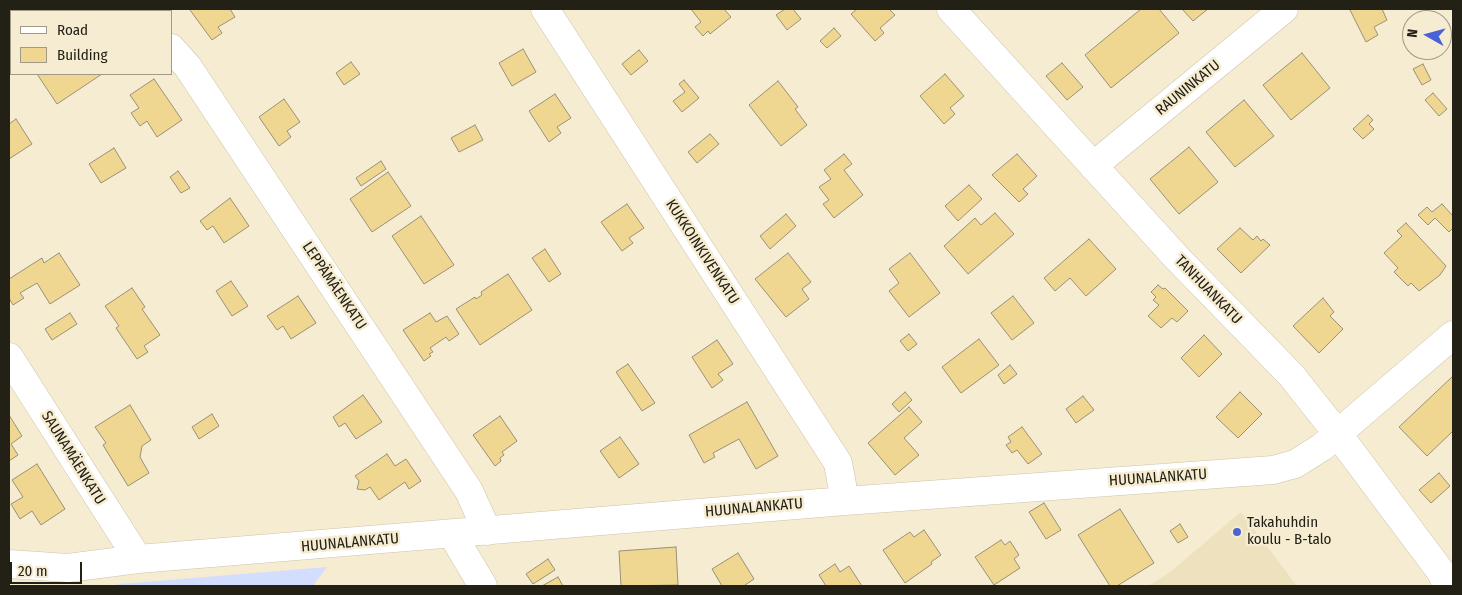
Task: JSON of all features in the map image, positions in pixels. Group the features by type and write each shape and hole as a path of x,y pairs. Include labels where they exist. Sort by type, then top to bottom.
{"street":[{"name":"KUKKOINKIVENKATU","path":"545,9 838,463 845,500"},
{"name":"TANHUANKATU","path":"951,9 1177,258 1290,375 1337,433 1441,572 1447,586"},
{"name":"RAUNINKATU","path":"1093,166 1284,9"},
{"name":"LEPPÄMÄENKATU","path":"172,49 188,67 469,491 487,531"},
{"name":"HUUNALANKATU","path":"9,564 73,577 138,559 845,500 1273,470 1295,464 1322,447 1453,335"},
{"name":"SAUNAMÄENKATU","path":"9,357 138,559"},
{"path":"452,534 483,586"}],"shaded area":[{"name":"Takahuhdin koulu - B-talo","path":"1241,512 1297,586 1148,586 1169,573"},
{"path":"327,567 313,586 110,586 120,584"}],"building":[{"path":"230,9 235,17 218,27 222,33 212,40 190,10"},
{"path":"691,9 724,9 731,17 710,34 708,31 703,36 695,27 701,22"},
{"path":"785,9 793,9 801,19 787,30 776,15"},
{"path":"857,9 889,9 895,15 880,28 884,33 875,41 851,14"},
{"path":"1141,9 1159,9 1179,33 1111,88 1085,55"},
{"path":"1182,9 1208,9 1193,21"},
{"path":"1382,9 1387,20 1374,27 1378,35 1366,42 1350,10"},
{"path":"834,28 841,36 827,48 820,41"},
{"path":"523,49 536,72 512,86 499,63"},
{"path":"639,50 648,61 631,75 622,64"},
{"path":"1302,53 1330,88 1291,120 1263,85"},
{"path":"351,62 360,74 344,85 336,73"},
{"path":"1062,63 1083,87 1067,100 1046,76"},
{"path":"1423,64 1431,80 1422,85 1413,69"},
{"path":"945,74 964,96 950,108 955,114 944,124 920,96"},
{"path":"38,75 100,75 57,104"},
{"path":"154,79 182,120 157,137 147,121 140,126 131,113 139,108 130,95"},
{"path":"684,80 699,98 682,112 673,101 685,92 679,84"},
{"path":"778,81 798,107 795,109 807,125 781,146 749,105"},
{"path":"1433,93 1447,109 1439,116 1425,100"},
{"path":"555,94 571,118 557,127 561,133 549,142 529,111"},
{"path":"284,99 300,122 287,131 291,137 279,146 259,117"},
{"path":"1244,100 1274,136 1235,167 1206,132"},
{"path":"1368,115 1373,120 1369,124 1374,129 1363,139 1353,129"},
{"path":"16,119 32,144 9,159 9,124"},
{"path":"475,125 483,140 459,152 451,138"},
{"path":"710,134 719,144 697,163 688,152"},
{"path":"1189,147 1218,182 1179,214 1150,179"},
{"path":"114,148 126,168 101,183 89,164"},
{"path":"844,154 852,164 844,170 863,195 834,218 823,204 829,200 819,187 831,179 824,170"},
{"path":"1017,154 1037,176 1023,189 1028,194 1019,202 992,175"},
{"path":"381,161 386,169 361,186 356,178"},
{"path":"178,171 190,188 181,193 170,177"},
{"path":"388,172 411,206 372,232 350,199"},
{"path":"969,185 982,199 958,221 945,206"},
{"path":"230,198 249,226 224,243 213,226 207,230 200,221"},
{"path":"627,204 644,228 629,238 633,243 622,251 601,222"},
{"path":"1442,204 1453,216 1453,228 1449,232 1435,218 1428,225 1418,215 1427,207 1432,212"},
{"path":"995,213 1014,234 968,274 944,246 975,218 981,225"},
{"path":"786,214 796,226 770,249 760,236"},
{"path":"421,216 454,265 424,284 392,236"},
{"path":"1406,223 1446,266 1440,275 1419,291 1411,283 1408,286 1394,272 1398,268 1384,253 1402,236 1397,231"},
{"path":"1240,228 1253,240 1257,236 1261,241 1263,239 1270,245 1241,273 1217,249"},
{"path":"1089,239 1116,269 1086,296 1070,278 1055,291 1044,278"},
{"path":"545,249 561,274 549,282 532,258"},
{"path":"59,253 80,285 50,304 37,283 20,293 24,298 13,305 9,298 9,279 42,258 44,263"},
{"path":"788,253 811,282 802,289 809,299 786,317 755,279"},
{"path":"910,253 940,293 909,317 889,291 899,283 889,269"},
{"path":"508,274 532,310 480,345 456,309 475,297 476,299 482,295 481,292"},
{"path":"231,281 248,306 232,316 216,291"},
{"path":"1158,285 1163,289 1165,288 1188,311 1177,322 1172,318 1161,328 1148,316 1159,305 1153,300 1156,297 1151,292"},
{"path":"132,288 145,307 142,309 160,335 144,346 148,352 137,359 116,328 119,326 105,306"},
{"path":"298,296 316,323 291,339 283,326 277,330 267,316"},
{"path":"1013,296 1034,323 1012,340 991,313"},
{"path":"1323,298 1334,312 1330,316 1343,329 1319,353 1293,326"},
{"path":"70,313 77,324 52,340 45,329"},
{"path":"430,313 436,322 447,316 459,334 449,341 446,337 430,348 433,352 424,361 403,330"},
{"path":"909,334 917,344 908,351 900,341"},
{"path":"1204,335 1222,354 1199,377 1181,358"},
{"path":"979,339 999,365 961,393 942,367"},
{"path":"717,340 733,364 718,374 723,380 712,388 692,357"},
{"path":"628,364 655,403 642,411 616,372"},
{"path":"1010,365 1017,374 1004,384 998,375"},
{"path":"1453,376 1453,431 1427,456 1399,427"},
{"path":"905,392 912,400 899,412 892,404"},
{"path":"1240,392 1262,414 1238,438 1216,417"},
{"path":"363,395 382,422 356,439 345,423 339,427 333,417"},
{"path":"1083,396 1094,410 1076,423 1066,409"},
{"path":"747,402 778,456 756,469 739,439 713,453 715,457 704,463 689,435"},
{"path":"130,405 151,440 142,446 140,457 149,473 128,486 103,445 106,443 95,427"},
{"path":"909,407 922,422 904,438 919,455 895,475 868,443"},
{"path":"212,414 219,426 199,439 192,427"},
{"path":"9,415 22,436 11,444 18,455 9,461"},
{"path":"500,416 517,441 502,452 504,455 500,458 501,461 495,466 473,435"},
{"path":"1022,427 1042,454 1028,464 1017,450 1012,453 1006,445 1011,442 1008,437"},
{"path":"620,437 639,464 619,478 600,451"},
{"path":"387,454 395,466 406,459 421,481 409,489 405,482 379,500 370,487 365,490 357,489 359,481 355,476"},
{"path":"37,464 65,509 41,525 32,511 20,519 11,504 23,497 12,480"},
{"path":"1439,473 1450,486 1431,503 1419,490"},
{"path":"1044,503 1061,530 1046,539 1029,512"},
{"path":"1120,509 1154,563 1117,586 1110,586 1078,535"},
{"path":"1180,524 1188,537 1178,543 1170,531"},
{"path":"924,530 941,555 931,562 932,564 905,583 883,550 910,532 914,537"},
{"path":"1001,540 1005,545 1010,541 1019,555 1014,559 1020,568 994,585 975,557"},
{"path":"676,547 678,585 621,586 619,551"},
{"path":"738,553 754,579 746,586 722,586 712,569"},
{"path":"548,559 555,570 533,584 526,574"},
{"path":"835,564 840,572 849,566 862,586 826,586 819,575"},
{"path":"558,577 563,586 542,586"}],"place":[{"name":"Takahuhdin koulu - B-talo","path":"1237,532"}]}
